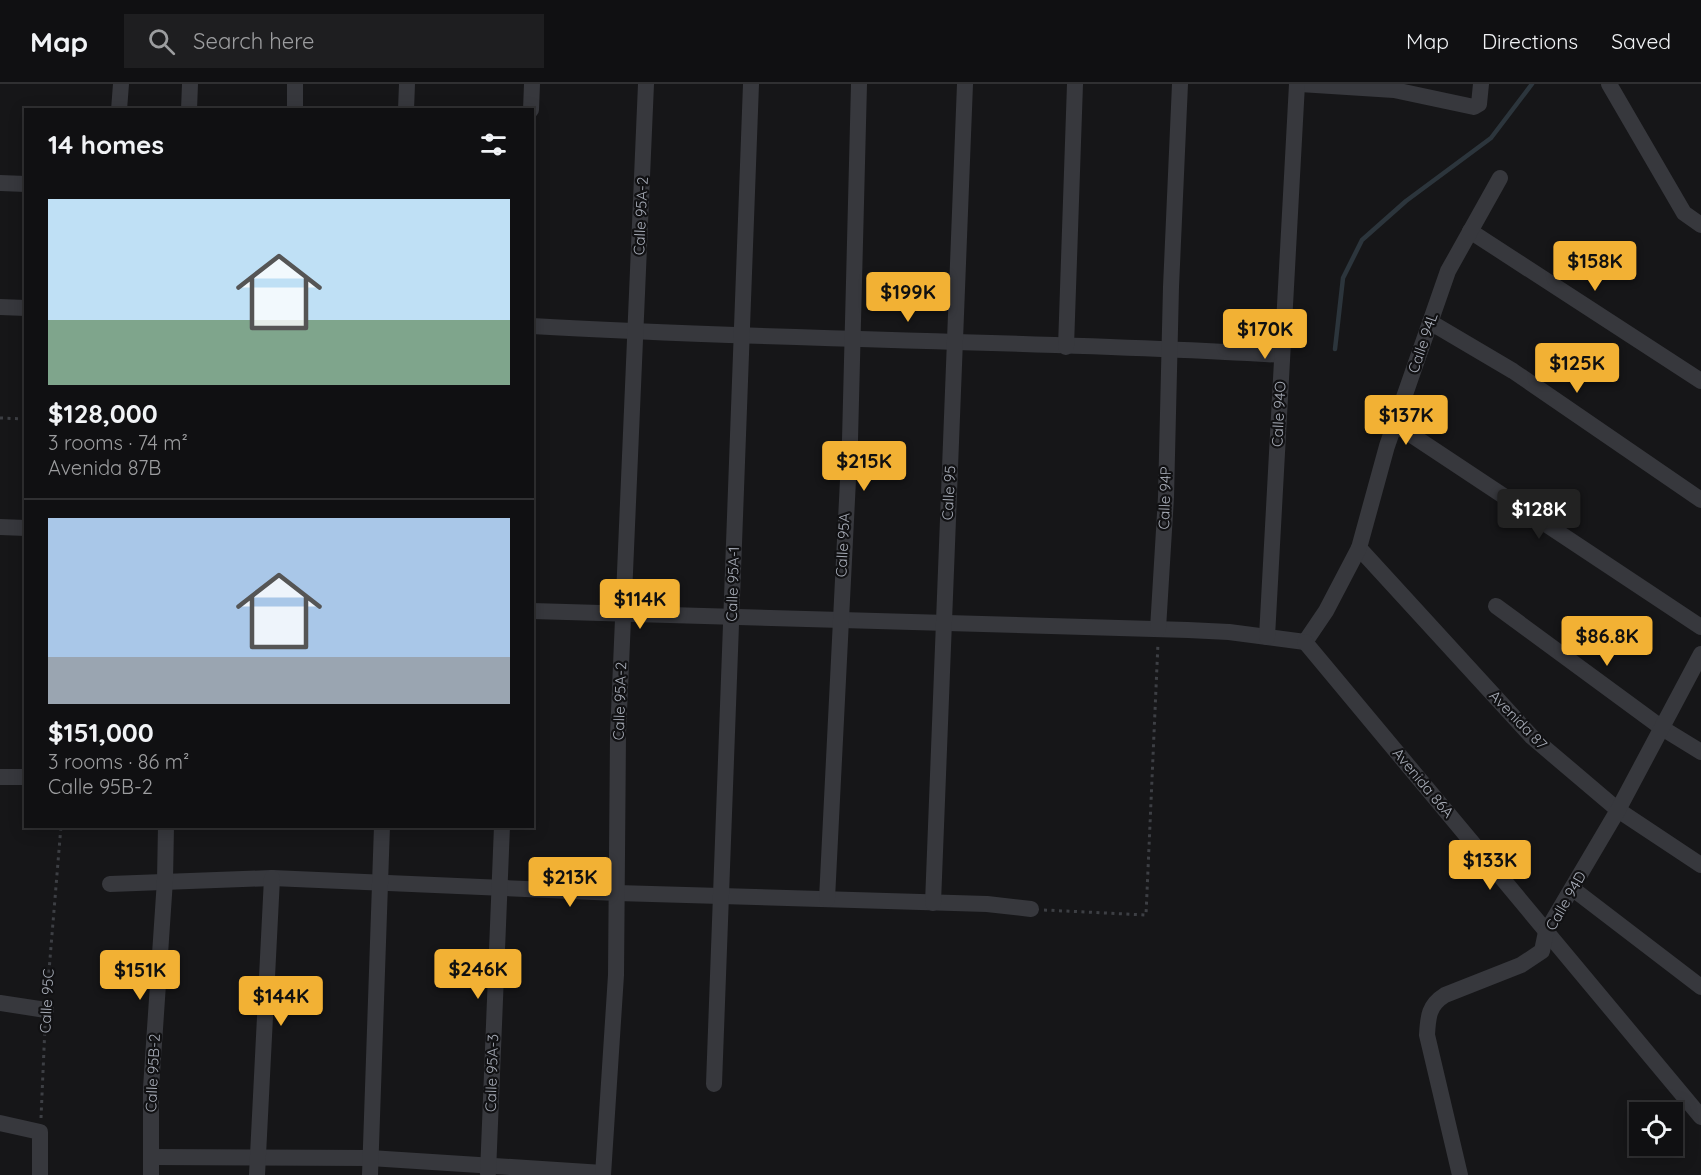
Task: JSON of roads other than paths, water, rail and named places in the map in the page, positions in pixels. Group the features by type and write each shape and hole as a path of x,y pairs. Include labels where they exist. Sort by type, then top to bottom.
{"street":[{"path":"119,108 121,84"},
{"path":"189,108 190,84"},
{"path":"295,84 295,108"},
{"path":"406,108 407,84"},
{"path":"531,108 532,84"},
{"name":"Calle 95A-2","path":"603,1174 616,975 623,612 646,84"},
{"name":"Calle 95A-1","path":"714,1084 751,84"},
{"name":"Calle 95A","path":"827,899 839,621 850,440 859,84"},
{"name":"Calle 95","path":"933,903 965,84"},
{"path":"1066,347 1075,84"},
{"name":"Calle 94P","path":"1158,628 1166,497 1180,84"},
{"path":"1298,84 1394,87 1471,107 1479,104 1481,84"},
{"name":"Calle 94O","path":"1267,637 1298,84"},
{"path":"1609,84 1684,213 1701,225"},
{"name":"Calle 94L","path":"1305,642 1326,611 1359,548 1395,424 1448,271 1500,178"},
{"path":"0,183 24,184"},
{"path":"1470,231 1701,381"},
{"path":"0,307 24,308"},
{"path":"1430,322 1513,371 1701,500"},
{"path":"534,326 743,336 1066,347 1170,348 1282,355"},
{"path":"1395,424 1701,627"},
{"path":"0,527 24,528"},
{"name":"Avenida 87","path":"1359,548 1532,737 1618,810 1701,865"},
{"path":"1496,606 1662,728 1701,752"},
{"path":"534,611 623,612 732,619 1158,628 1229,632 1305,642"},
{"name":"Avenida 86A","path":"1305,642 1701,1117"},
{"name":"Calle 94D","path":"1460,1175 1427,1035 1429,1011 1436,1000 1445,995 1521,965 1542,951 1546,932 1618,810 1701,654"},
{"path":"0,777 24,777"},
{"name":"Calle 95B-2","path":"151,1175 151,1088 165,880 166,828"},
{"path":"370,1175 382,828"},
{"name":"Calle 95A-3","path":"488,1169 502,828"},
{"path":"110,884 165,880 272,878 617,893 933,903 1031,909"},
{"path":"257,1175 272,878"},
{"path":"1573,889 1701,987"},
{"path":"0,1003 46,1010"},
{"path":"0,1123 40,1132 40,1175"},
{"path":"151,1157 370,1158 488,1169 603,1174"}],"waterway":[{"path":"1335,349 1343,278 1362,240 1406,201 1491,138 1532,84"}]}
